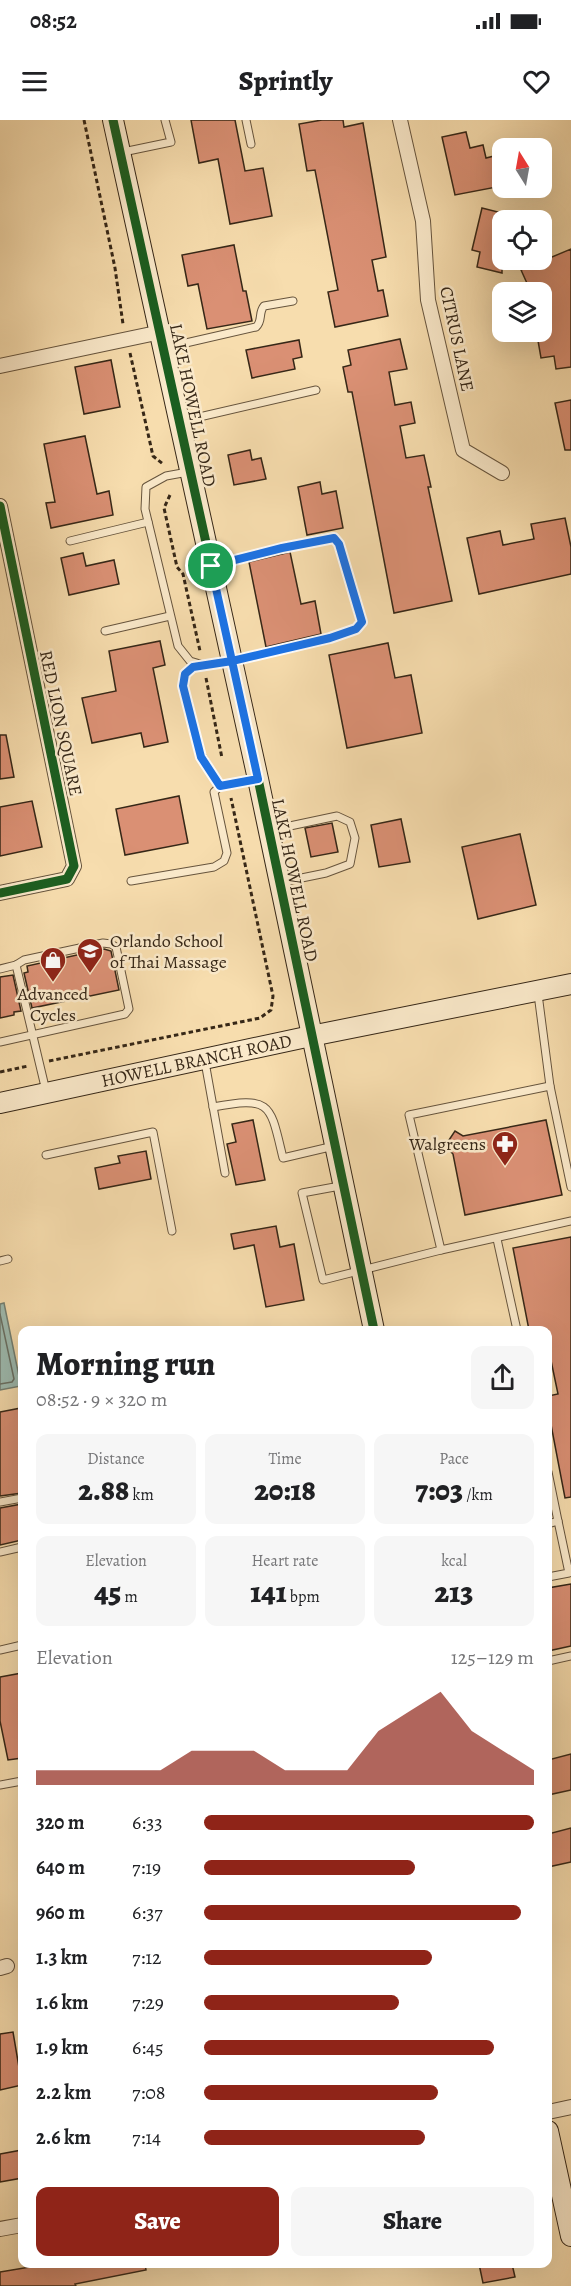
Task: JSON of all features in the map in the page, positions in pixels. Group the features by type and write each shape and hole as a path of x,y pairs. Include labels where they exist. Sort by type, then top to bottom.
{"street":[{"name":"LAKE HOWELL ROAD","path":"113,120 191,471 220,563 232,661 373,1326"},
{"name":"CITRUS LANE","path":"400,120 423,221 428,300 463,450 502,473"},
{"path":"0,366 162,340"},
{"name":"RED LION SQUARE","path":"0,506 74,866 67,879 0,893"},
{"name":"HOWELL BRANCH ROAD","path":"0,1103 311,1036 571,984"},
{"path":"552,2111 571,2107"},
{"path":"552,2149 571,2236"},
{"path":"0,2229 18,2226"}],"lane":[{"path":"121,152 171,142 165,120"},
{"path":"246,120 251,144"},
{"path":"162,340 256,327 261,320 260,312 264,306 293,301"},
{"path":"180,421 316,390"},
{"path":"191,471 166,476 146,487 145,509 178,646 190,661 203,665"},
{"path":"70,541 148,522"},
{"path":"220,563 334,538 339,544 362,622 356,629 330,638 232,661 193,667 185,674 183,686 201,757 220,786"},
{"path":"105,632 170,616"},
{"path":"131,881 214,867 224,861 227,853 214,792 220,786 258,779"},
{"path":"268,830 337,816 350,822 355,838 350,864 326,873 279,883"},
{"path":"0,969 16,965 24,960 103,943 111,944 116,947 129,1009 125,1014 0,1042"},
{"path":"16,965 47,1093"},
{"path":"537,991 550,1086 571,1187"},
{"path":"204,1059 225,1173"},
{"path":"441,1250 409,1115 550,1086"},
{"path":"213,1107 241,1102 258,1102 268,1109 274,1122 283,1158 334,1146"},
{"path":"46,1155 153,1132 172,1232"},
{"path":"343,1185 302,1193 323,1280 362,1272 441,1250 571,1221"},
{"path":"497,1239 516,1326"},
{"path":"552,1495 568,1573 552,1576"},
{"path":"0,1503 18,1499"},
{"path":"552,1523 558,1521"},
{"path":"0,1552 18,1548"},
{"path":"0,1650 18,1646"},
{"path":"552,1660 571,1656"},
{"path":"0,1785 18,1782"}],"path":[{"path":"84,120 115,268 124,327"},
{"path":"128,345 153,456 163,464"},
{"path":"170,495 164,508 177,567 183,574 200,652"},
{"path":"206,678 222,758"},
{"path":"0,1072 260,1018 271,1010 273,996 231,798"}],"water":[{"path":"4,1303 18,1371 18,1387 0,1390 0,1304"}],"building":[{"path":"191,120 235,120 245,171 263,168 272,216 230,224 218,159 199,163"},
{"path":"322,120 343,120 344,127 363,123 386,257 372,260 378,291 383,290 388,316 335,327 328,292 338,290 315,170 307,171 299,124"},
{"path":"466,132 470,148 483,145 486,158 492,156 492,188 455,195 442,137"},
{"path":"482,208 492,210 492,270 502,270 502,273 477,267 480,252 472,250"},
{"path":"234,245 243,291 246,291 252,321 207,329 198,284 188,286 182,255"},
{"path":"571,249 571,367 556,369 554,356 541,358 538,342 552,342 552,282 526,282 521,270 552,270 552,257"},
{"path":"400,339 407,369 389,372 395,405 411,402 415,423 400,426 406,458 424,455 431,487 428,487 452,601 394,613 352,392 348,392 343,367 351,365 348,350"},
{"path":"299,340 302,357 293,359 295,369 252,378 246,350"},
{"path":"111,360 120,407 84,414 75,367"},
{"path":"571,400 571,450 565,450 555,403"},
{"path":"85,436 97,494 109,491 113,515 51,528 46,503 55,502 44,444"},
{"path":"250,450 252,460 261,458 266,479 234,485 228,455"},
{"path":"320,482 322,494 336,491 343,528 307,535 298,487"},
{"path":"565,518 571,547 571,574 479,594 467,538 500,531 503,545 534,539 531,524"},
{"path":"290,552 301,604 315,601 321,634 266,647 249,562"},
{"path":"83,553 86,566 114,560 119,584 69,595 61,558"},
{"path":"160,641 165,665 153,668 168,742 144,747 141,733 92,743 82,698 116,691 109,651"},
{"path":"388,643 395,678 411,675 422,733 347,748 329,655"},
{"path":"0,735 6,735 14,777 0,779"},
{"path":"179,796 188,843 125,855 116,809"},
{"path":"32,801 42,847 0,856 0,807"},
{"path":"401,819 410,862 379,867 371,825"},
{"path":"332,823 338,852 311,857 305,828"},
{"path":"520,834 536,905 478,919 462,847"},
{"path":"104,949 111,951 119,990 32,1008 24,973 28,972 27,966"},
{"path":"13,975 21,1011 0,1018 0,977"},
{"path":"253,1120 265,1180 236,1185 227,1144 236,1142 232,1124"},
{"name":"Walgreens","path":"546,1120 562,1195 465,1215 453,1154 445,1146 455,1131 463,1136"},
{"path":"146,1151 151,1179 99,1189 95,1168 120,1163 118,1156"},
{"path":"276,1226 280,1247 294,1244 304,1300 266,1307 254,1245 234,1249 231,1234"},
{"path":"571,1237 571,1497 565,1498 552,1430 552,1395 558,1394 552,1365 552,1326 528,1326 513,1248"},
{"path":"18,1409 18,1494 0,1496 0,1412"},
{"path":"18,1505 18,1541 0,1545 0,1508"},
{"path":"571,1584 571,1646 552,1650 552,1587"},
{"path":"18,1674 18,1759 8,1760 0,1721 0,1677"},
{"path":"571,1754 571,1790 552,1794 552,1759"},
{"path":"571,1828 571,1862 552,1866 552,1833"},
{"path":"13,2032 18,2061 18,2086 0,2090 0,2034"},
{"path":"18,2151 18,2179 0,2182 0,2154"},
{"path":"24,2268 146,2268 146,2270 75,2284 76,2286 0,2286 0,2272"},
{"path":"480,2268 513,2268 515,2277 483,2283"}],"cycle path":[{"path":"113,120 258,779 373,1326"},
{"path":"0,506 74,866 67,879 0,893"}],"place":[{"name":"Orlando School of Thai Massage","path":"90,974"},
{"name":"Advanced Cycles","path":"53,983"},
{"name":"Walgreens","path":"505,1167"}],"route":[{"path":"211,566 232,661 193,667 185,674 183,686 192,729 201,757 220,786 258,779 232,661 330,638 356,629 362,622 339,544 334,538 211,566"}]}
